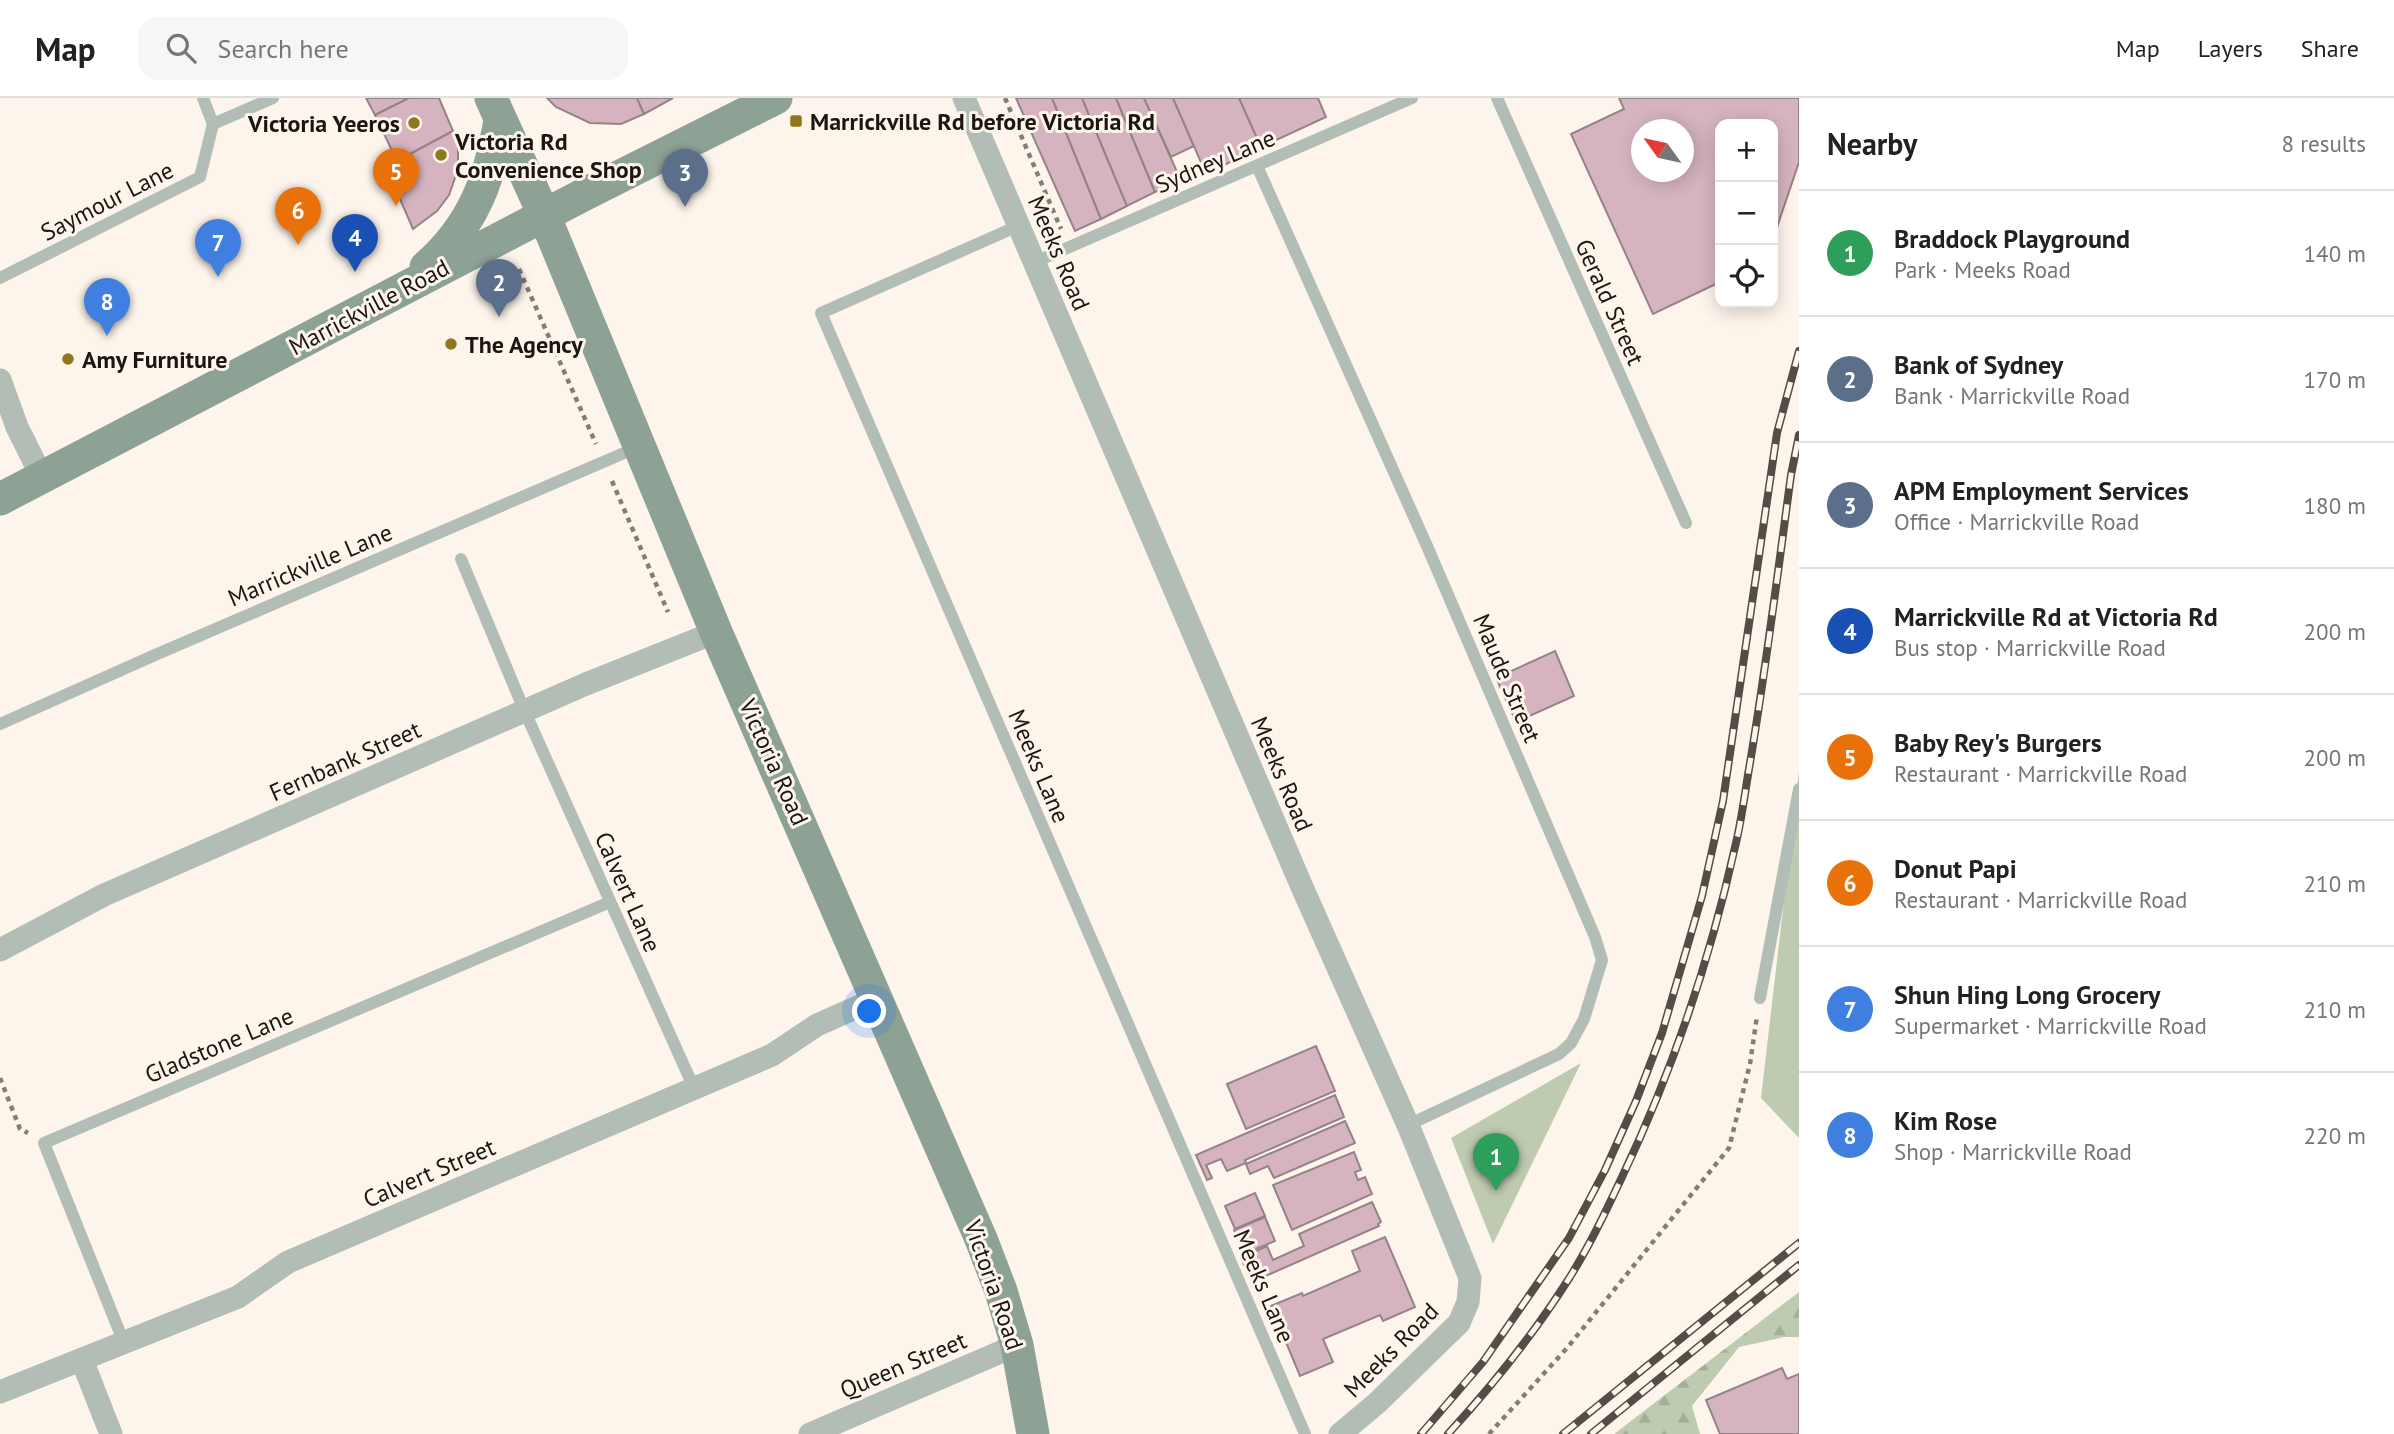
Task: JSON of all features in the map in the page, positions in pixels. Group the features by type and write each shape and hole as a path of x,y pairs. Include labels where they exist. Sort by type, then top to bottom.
{"street":[{"name":"Marrickville Road","path":"0,499 544,215 776,98"},
{"name":"Meeks Road","path":"964,98 1302,887 1408,1125 1470,1278 1468,1302 1459,1324 1377,1403 1340,1434"},
{"name":"Victoria Road","path":"496,109 544,215 716,632 981,1239 1001,1291 1017,1345 1033,1434"},
{"path":"401,289 443,253 466,223 482,193 495,151 496,109"},
{"path":"0,380 17,427 42,477"},
{"name":"Fernbank Street","path":"0,950 104,895 586,684 716,632"},
{"name":"Calvert Street","path":"0,1392 238,1297 288,1262 772,1055 817,1025 878,998"},
{"name":"Queen Street","path":"810,1434 1017,1345"},
{"path":"82,1360 111,1434"}],"lane":[{"path":"203,98 213,124 273,98"},
{"name":"Sydney Lane","path":"1035,262 1412,98"},
{"name":"Gerald Street","path":"1497,98 1686,523"},
{"name":"Saymour Lane","path":"0,278 200,177 213,124"},
{"name":"Maude Street","path":"1257,166 1427,546 1595,937 1602,960 1578,1033 1559,1054 1408,1125"},
{"name":"Meeks Lane","path":"1018,226 821,313 1305,1434"},
{"name":"Marrickville Lane","path":"0,724 638,447"},
{"name":"Calvert Lane","path":"461,559 525,712 694,1088"},
{"path":"1760,998 1799,789"},
{"name":"Gladstone Lane","path":"44,1143 610,902"},
{"path":"44,1143 124,1343"}],"path":[{"path":"1004,98 1062,230"},
{"path":"1489,1434 1567,1348 1729,1147 1750,1064 1760,998"},
{"path":"0,1078 20,1129 44,1143"}],"green space":[{"path":"1799,771 1799,1138 1761,1098"},
{"path":"1581,1063 1493,1244 1451,1138"},
{"path":"1799,1292 1799,1337 1784,1337 1739,1347 1692,1406 1700,1434 1614,1434"}],"building":[{"path":"366,98 409,98 375,115"},
{"name":"Victoria Yeeros","path":"409,98 439,98 453,131 397,161 375,115"},
{"path":"547,98 637,98 644,114 621,124 590,123 556,107"},
{"path":"637,98 673,98 644,114"},
{"path":"1016,98 1052,98 1101,219 1075,231"},
{"path":"1052,98 1082,98 1127,206 1101,219"},
{"path":"1082,98 1116,98 1155,192 1127,206"},
{"path":"1116,98 1144,98 1182,183 1155,192"},
{"path":"1144,98 1173,98 1194,146 1171,157"},
{"path":"1173,98 1239,98 1261,147 1206,174"},
{"path":"1239,98 1318,98 1326,117 1261,147"},
{"path":"1619,98 1799,98 1799,162 1778,224 1778,119 1715,119 1715,284 1653,314 1571,134 1624,109"},
{"path":"453,131 458,147 458,160 449,195 437,211 413,229 386,167"},
{"path":"1555,651 1574,696 1516,722 1496,678"},
{"path":"1316,1046 1335,1091 1246,1129 1227,1084"},
{"path":"1335,1095 1344,1117 1245,1160 1246,1163 1227,1171 1221,1159 1206,1165 1212,1178 1207,1180 1196,1155"},
{"path":"1345,1121 1355,1143 1274,1178 1268,1166 1250,1174 1246,1164"},
{"path":"1354,1152 1361,1170 1355,1172 1358,1180 1365,1177 1372,1194 1292,1230 1273,1185"},
{"path":"1255,1193 1265,1216 1235,1229 1225,1206"},
{"path":"1372,1202 1381,1222 1379,1226 1252,1282 1241,1258 1267,1246 1273,1260 1304,1246 1299,1234"},
{"path":"1265,1217 1275,1241 1244,1254 1234,1230"},
{"path":"1385,1237 1415,1307 1383,1321 1380,1315 1323,1339 1333,1362 1300,1376 1271,1306 1302,1293 1303,1296 1360,1271 1352,1251"},
{"path":"1782,1368 1787,1379 1799,1374 1799,1434 1720,1434 1706,1400"}],"railway":[{"path":"1421,1434 1483,1362 1569,1238 1605,1170 1636,1101 1662,1033 1702,896 1723,801 1777,433 1799,351"},
{"path":"1448,1434 1526,1340 1583,1255 1640,1137 1688,1015 1714,931 1740,826 1799,435"},
{"path":"1563,1434 1799,1243"},
{"path":"1591,1434 1799,1265"}],"place":[{"name":"Marrickville Rd before Victoria Rd","path":"796,121"},
{"name":"Victoria Yeeros","path":"414,123"},
{"name":"Victoria Rd Convenience Shop","path":"441,155"},
{"name":"Baby Rey's Burgers","path":"396,206"},
{"name":"APM Employment Services","path":"685,207"},
{"name":"Donut Papi","path":"298,245"},
{"name":"Marrickville Rd at Victoria Rd","path":"355,272"},
{"name":"Shun Hing Long Grocery","path":"218,277"},
{"name":"Bank of Sydney","path":"499,317"},
{"name":"Kim Rose","path":"107,336"},
{"name":"The Agency","path":"451,344"},
{"name":"Amy Furniture","path":"68,359"},
{"name":"Braddock Playground","path":"1496,1191"}]}
